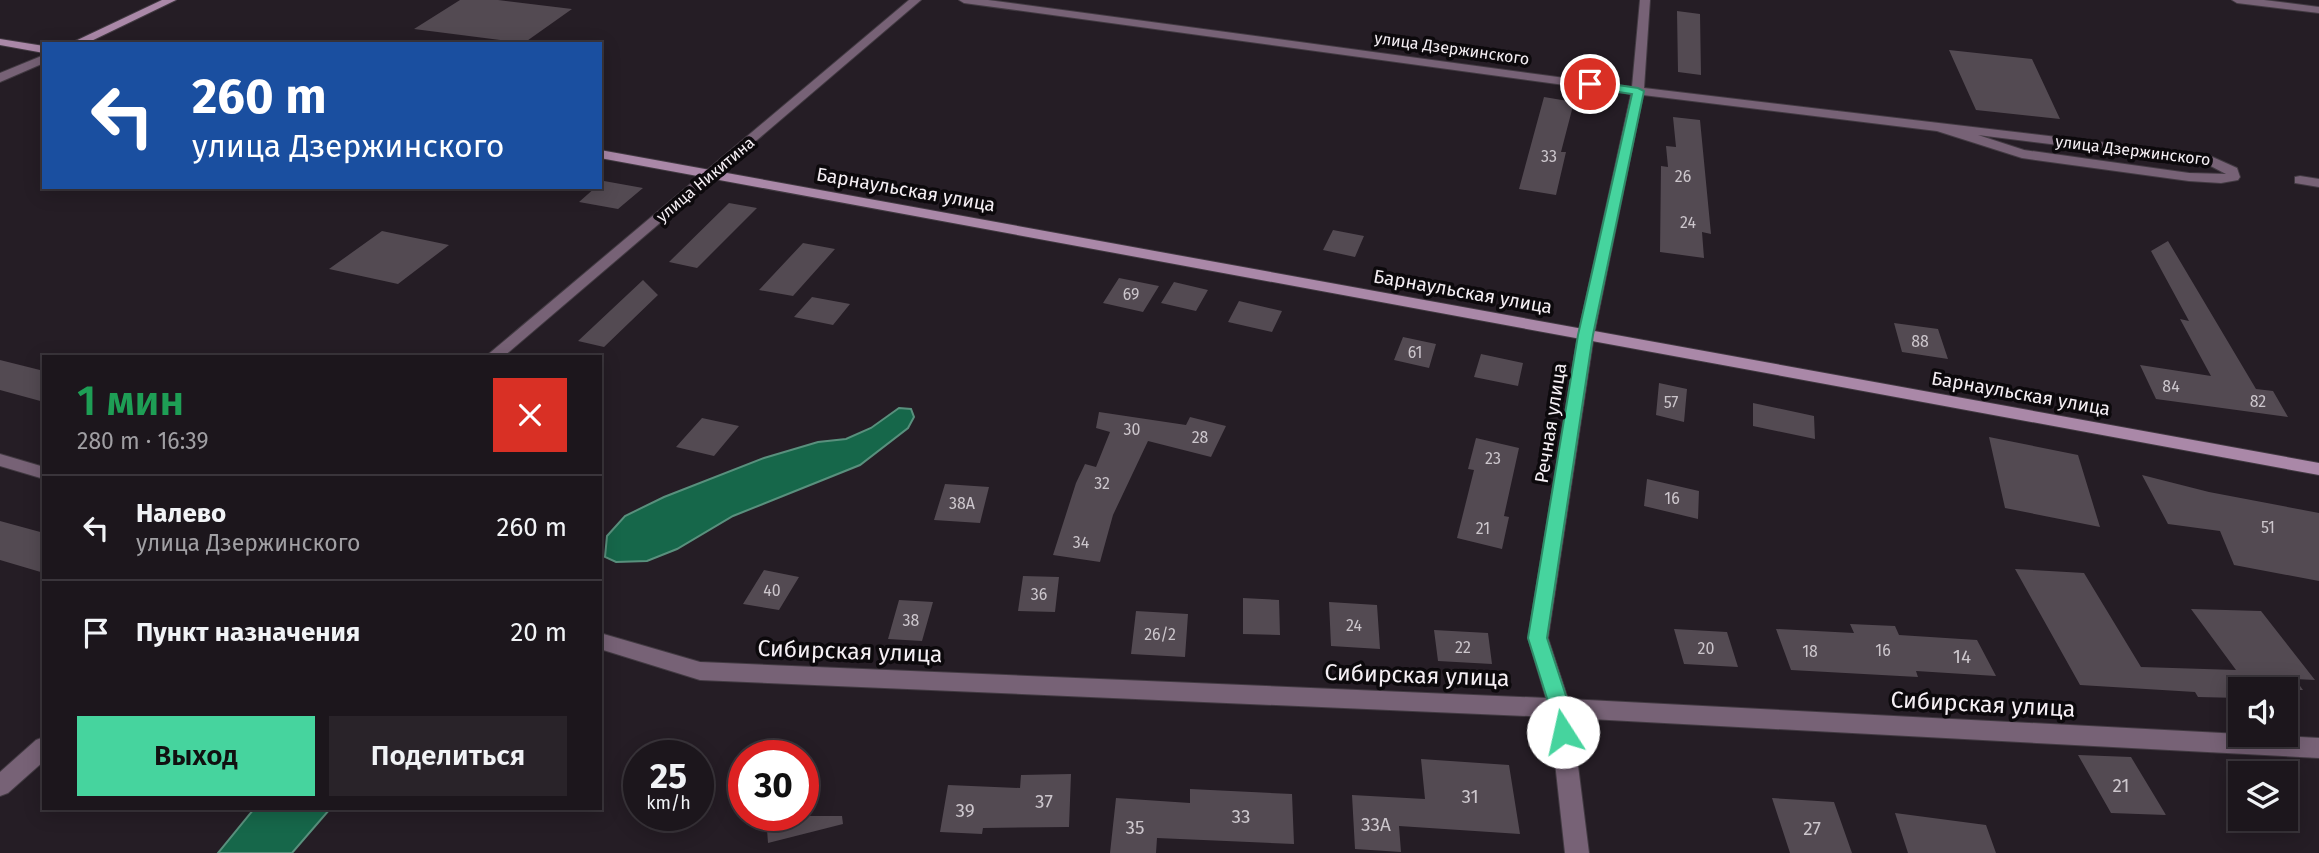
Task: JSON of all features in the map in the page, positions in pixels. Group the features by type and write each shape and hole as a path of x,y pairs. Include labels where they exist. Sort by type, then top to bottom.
{"street":[{"path":"79,42 171,0"},
{"name":"улица Никитина","path":"495,355 916,0"},
{"name":"улица Дзержинского","path":"964,0 1638,91 1936,126 2208,159 2227,166 2233,177 2189,177 2022,154 1936,126"},
{"name":"Речная улица","path":"1577,853 1560,708 1538,638 1586,335 1638,91 1645,0"},
{"path":"2237,0 2319,9"},
{"path":"0,42 42,50"},
{"path":"0,78 42,59"},
{"name":"Барнаульская улица","path":"602,154 2319,469"},
{"path":"2300,180 2319,183"},
{"path":"0,460 42,472"},
{"name":"Сибирская улица","path":"602,642 700,671 1560,708 2319,748"},
{"path":"0,786 42,749"}],"shaded area":[{"path":"899,408 911,409 914,417 908,428 860,465 733,516 677,549 647,561 616,562 605,557 607,536 625,516 664,497 764,458 818,442 846,439 871,428"},
{"path":"253,810 329,810 292,853 218,853"}],"building":[{"path":"460,0 498,0 572,9 525,42 414,29"},
{"path":"1677,11 1700,14 1701,75 1678,72"},
{"path":"1949,50 2032,59 2060,119 1976,110"},
{"path":"1544,97 1574,102 1561,152 1566,152 1556,195 1519,189"},
{"path":"1673,117 1700,120 1711,234 1702,232 1704,258 1660,252 1661,166 1668,167 1666,146 1676,147"},
{"path":"604,181 643,188 618,209 579,202 594,189 602,189"},
{"path":"729,203 757,208 697,268 669,262"},
{"path":"1333,230 1364,236 1355,257 1323,250"},
{"path":"382,231 449,245 398,284 329,269"},
{"path":"2168,241 2256,389 2273,391 2288,417 2156,399 2140,365 2211,376 2180,319 2189,321 2151,251"},
{"path":"803,243 835,249 793,296 759,290"},
{"path":"1119,278 1159,286 1143,312 1103,303"},
{"path":"643,280 658,295 604,347 578,341"},
{"path":"1174,282 1208,290 1196,311 1161,303"},
{"path":"812,297 850,304 833,325 794,317"},
{"path":"1239,301 1282,311 1272,332 1228,322"},
{"path":"1894,323 1938,329 1948,359 1902,352"},
{"path":"1403,337 1436,344 1429,368 1394,360"},
{"path":"1481,354 1523,363 1518,386 1474,377"},
{"path":"0,360 42,370 42,401 0,390"},
{"path":"1659,383 1687,389 1684,422 1656,415"},
{"path":"1753,403 1814,416 1815,439 1753,426"},
{"path":"1099,412 1186,425 1190,417 1226,426 1211,457 1148,441 1113,515 1100,562 1053,555 1076,483 1085,464 1096,467 1110,432 1096,428"},
{"path":"702,418 739,426 714,456 676,447"},
{"path":"1989,437 2078,455 2100,527 2005,508"},
{"path":"1476,438 1519,448 1504,516 1509,517 1502,549 1457,538 1474,470 1468,469"},
{"path":"2142,475 2209,492 2319,513 2319,581 2234,565 2220,531 2168,524"},
{"path":"1647,479 1699,491 1698,519 1644,506"},
{"path":"945,484 989,487 980,523 934,520"},
{"path":"0,521 42,532 42,572 0,560"},
{"path":"2015,569 2084,573 2141,667 2236,670 2191,609 2261,611 2315,680 2298,679 2298,677 2228,677 2228,698 2198,697 2195,692 2080,685"},
{"path":"764,570 799,577 779,610 743,604"},
{"path":"1023,576 1059,577 1055,612 1018,611"},
{"path":"1243,598 1279,600 1280,635 1243,634"},
{"path":"899,600 933,602 922,641 888,639"},
{"path":"1329,602 1377,605 1380,649 1331,646"},
{"path":"1136,611 1188,614 1185,657 1131,654"},
{"path":"1850,624 1895,626 1899,635 1977,640 1996,676 1916,671 1918,677 1791,670 1776,629 1854,633"},
{"path":"1674,629 1727,632 1738,667 1684,664"},
{"path":"1434,630 1488,633 1492,664 1438,661"},
{"path":"2078,755 2131,757 2166,815 2111,813"},
{"path":"1421,759 1509,765 1520,834 1399,826 1401,852 1355,849 1352,795 1425,799"},
{"path":"1071,774 1069,827 983,828 982,834 940,832 948,785 1020,788 1021,775"},
{"path":"1190,789 1292,794 1294,844 1157,838 1156,853 1110,853 1116,798 1190,803"},
{"path":"1772,798 1834,802 1852,853 1790,853"},
{"path":"1895,813 1986,825 1996,853 1908,853"},
{"path":"819,816 842,816 843,824 819,830"},
{"path":"767,831 815,831 768,843"}],"route":[{"path":"1563,732 1560,708 1538,638 1586,335 1638,91 1590,84"}]}
